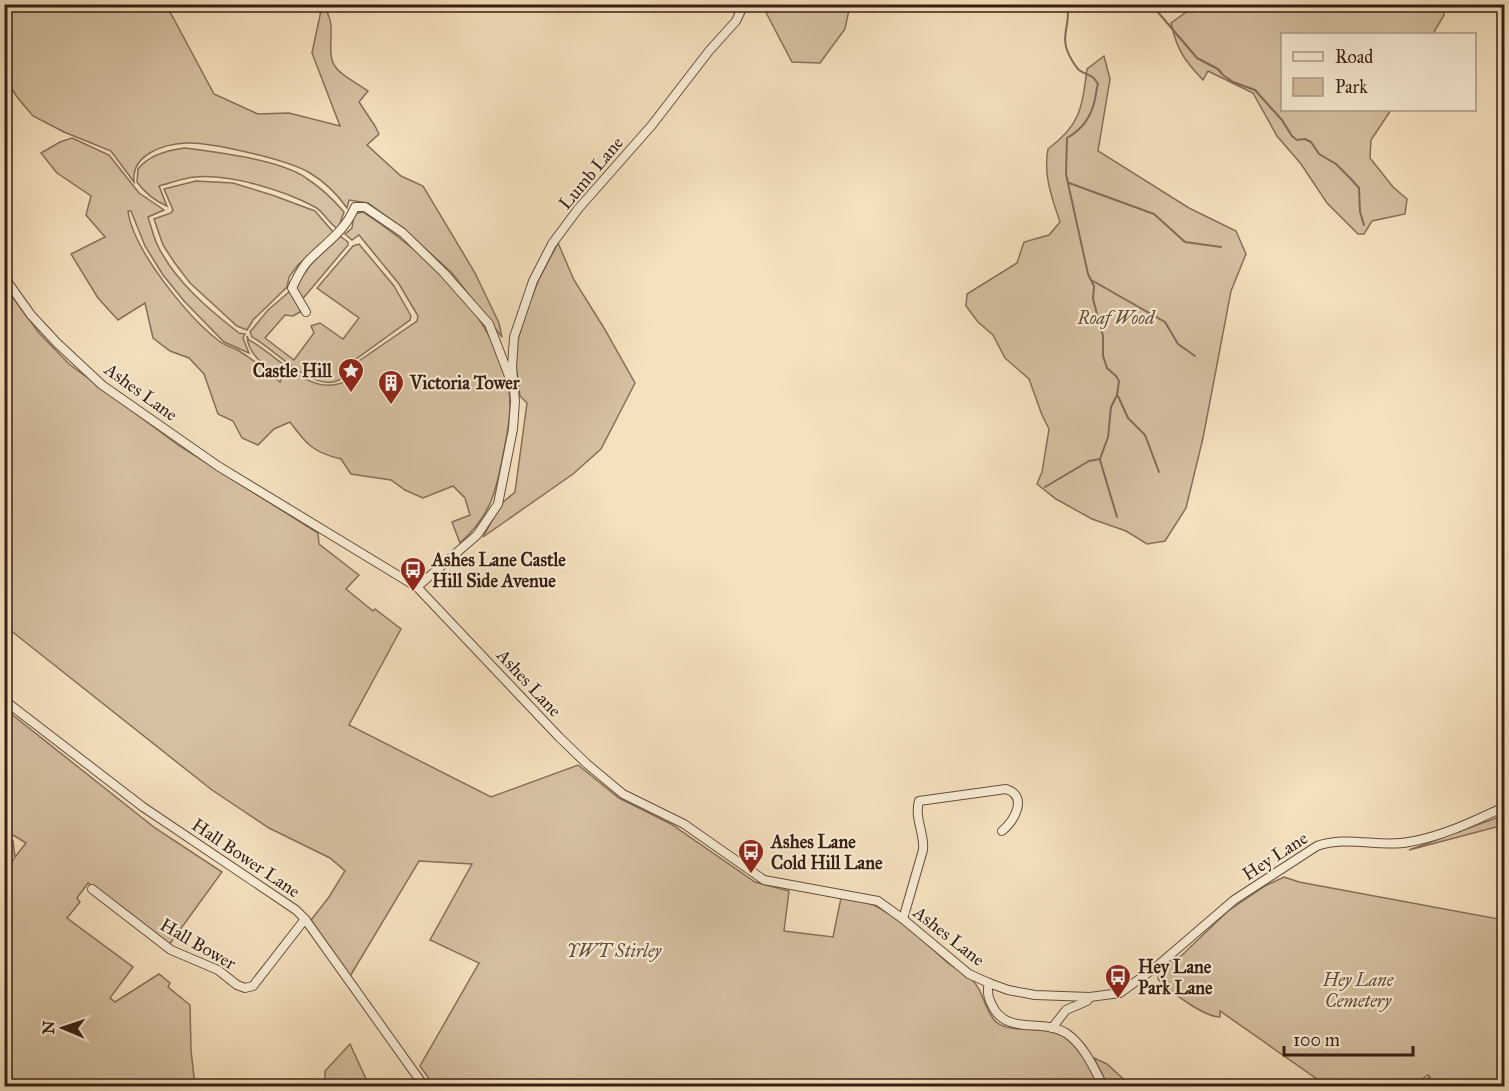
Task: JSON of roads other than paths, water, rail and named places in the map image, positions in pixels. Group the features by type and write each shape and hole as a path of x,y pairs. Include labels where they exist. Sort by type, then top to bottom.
{"street":[{"name":"Lumb Lane","path":"417,587 477,535 498,504 513,429 512,350 514,337 533,280 552,244 578,209 652,125 709,51 736,21 744,4"},
{"path":"306,312 292,288 299,274 308,261 340,233 355,207 365,207 403,233 444,273 489,324 508,378 514,384"},
{"name":"Ashes Lane","path":"4,277 31,315 102,385 218,466 417,587 559,737 623,794 684,824 764,880 878,901 969,974 1008,990 1090,997"},
{"name":"Hall Bower Lane","path":"4,700 143,807 290,906 305,919 424,1086"},
{"path":"903,919 923,850 924,839 918,817 919,801 1006,789 1012,791 1017,795 1019,804 1010,824 1002,831"},
{"name":"Hey Lane","path":"1090,997 1120,993 1156,967 1234,900 1317,846 1332,841 1408,843 1462,827 1504,807"},
{"name":"Hall Bower","path":"92,889 171,950 218,970 237,985 245,988 253,986 305,919"},
{"path":"989,982 987,990 996,1013 1007,1022 1052,1028 1066,1033 1081,1048 1103,1086"},
{"path":"1052,1028 1066,1010 1087,1001 1090,997"}],"waterway":[{"path":"1045,487 1089,461 1100,459 1108,437 1111,407 1117,395 1119,381 1107,368 1103,356 1103,336 1093,299 1094,286 1088,274 1066,174 1067,138 1081,128 1087,119 1095,101 1098,84 1091,76 1079,70 1068,52 1065,44 1068,16 1066,4"},
{"path":"1151,4 1197,58 1218,69 1233,82 1255,90 1282,120 1292,136 1297,140 1305,139 1311,142 1319,154 1336,164 1350,178 1359,188 1360,212 1364,225"},
{"path":"1428,4 1436,11"},
{"path":"1069,183 1154,214 1185,242 1221,247"},
{"path":"1093,281 1165,322 1178,344 1195,356"},
{"path":"1118,396 1128,418 1145,435 1159,472"},
{"path":"1100,460 1117,517"}],"place":[{"name":"Castle Hill","path":"351,394"},
{"name":"Victoria Tower","path":"391,406"},
{"name":"Ashes Lane Castle Hill Side Avenue","path":"413,593"},
{"name":"Ashes Lane Cold Hill Lane","path":"751,875"},
{"name":"Hey Lane Park Lane","path":"1118,1000"}],"park label":[{"name":"Roaf Wood","path":"1116,318"},
{"name":"YWT Stirley","path":"614,951"},
{"name":"Hey Lane Cemetery","path":"1358,990"}]}
